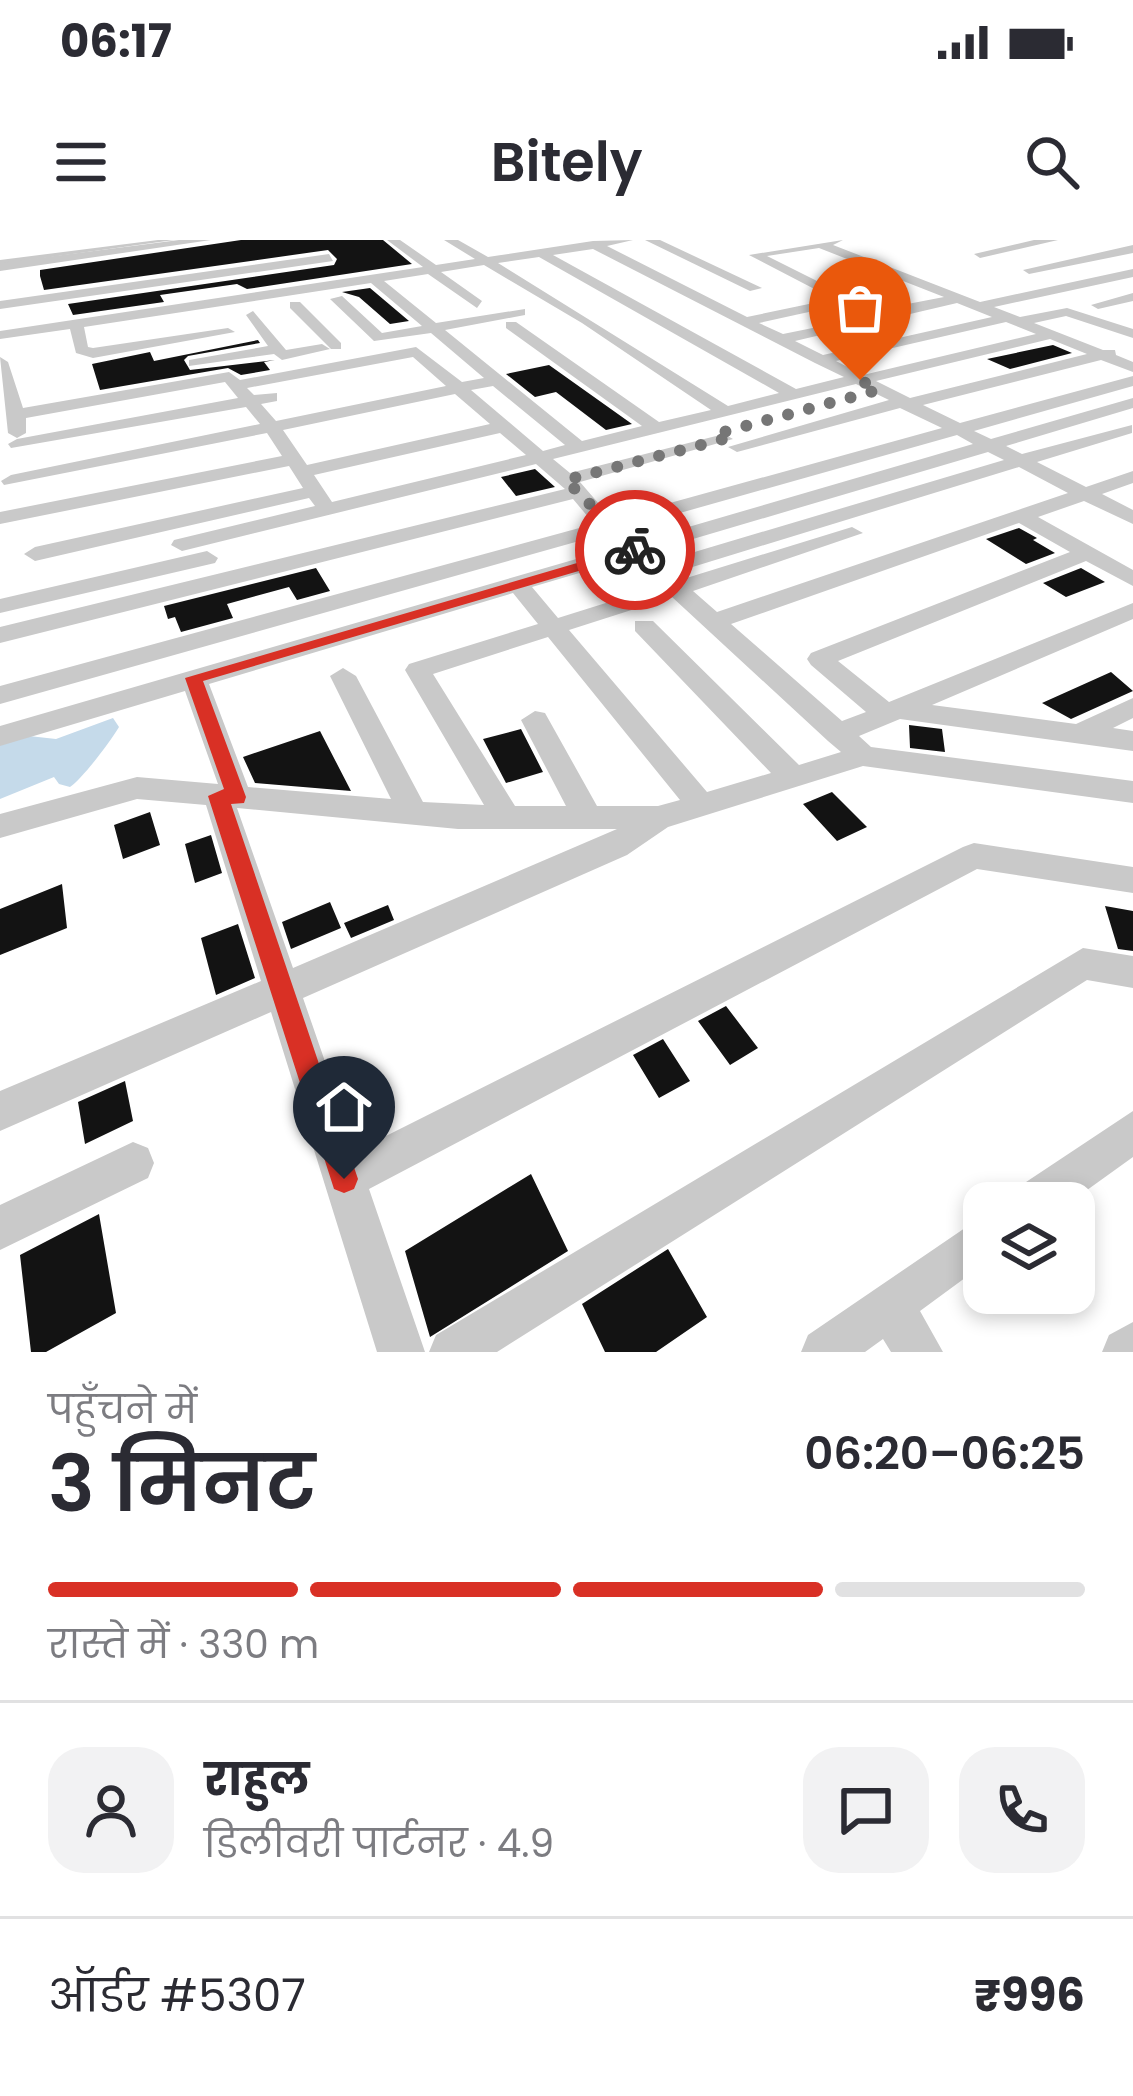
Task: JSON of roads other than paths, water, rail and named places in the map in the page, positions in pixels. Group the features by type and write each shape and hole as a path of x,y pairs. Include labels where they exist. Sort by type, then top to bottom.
{"street":[{"path":"0,264 205,240"},
{"path":"394,240 477,304 419,315"},
{"path":"450,240 587,320 725,411"},
{"path":"518,240 793,394"},
{"path":"0,335 589,242 627,240"},
{"path":"651,240 754,288"},
{"path":"724,308 824,290 755,255 846,240"},
{"path":"980,254 1052,240"},
{"path":"1074,240 1133,253"},
{"path":"589,242 1133,518"},
{"path":"820,244 1133,367"},
{"path":"1029,270 1117,252"},
{"path":"0,305 325,254 355,282"},
{"path":"77,257 82,276"},
{"path":"977,307 1133,273"},
{"path":"374,279 579,448"},
{"path":"702,298 802,280"},
{"path":"1054,290 1133,316"},
{"path":"863,297 925,305 956,298"},
{"path":"1098,305 1133,297"},
{"path":"337,299 379,338"},
{"path":"210,304 244,354"},
{"path":"747,321 828,304 866,321 782,339"},
{"path":"859,318 901,304"},
{"path":"296,305 336,346"},
{"path":"820,359 1067,312 1125,331"},
{"path":"145,313 159,343"},
{"path":"253,315 284,355 434,328 516,319 656,428"},
{"path":"76,324 85,352 228,332"},
{"path":"182,545 793,394 966,355 1061,337 1125,331"},
{"path":"726,440 1133,347"},
{"path":"178,366 277,349"},
{"path":"17,444 112,428 416,352 572,486 608,527 863,756"},
{"path":"966,355 1016,377"},
{"path":"0,362 17,444 11,481 0,501"},
{"path":"9,403 95,400 220,377 243,393 301,462 328,511"},
{"path":"11,481 497,380"},
{"path":"0,695 1133,381"},
{"path":"83,382 112,428 119,458"},
{"path":"0,635 572,486 878,390"},
{"path":"457,410 523,402"},
{"path":"0,736 1133,403"},
{"path":"693,419 783,477"},
{"path":"0,518 502,427"},
{"path":"506,817 418,670 552,627 668,579 1016,461 1126,429"},
{"path":"35,554 301,462"},
{"path":"716,620 1133,477"},
{"path":"1020,515 1133,579"},
{"path":"668,579 852,532"},
{"path":"1087,554 820,658 891,712 1133,741"},
{"path":"0,606 207,558"},
{"path":"518,585 701,805"},
{"path":"838,734 1133,610"},
{"path":"644,626 793,777"},
{"path":"343,676 412,813"},
{"path":"194,678 282,990 401,1352"},
{"path":"1078,734 1133,706"},
{"path":"535,720 588,818"},
{"path":"0,826 136,788 412,813 658,818 863,756 1133,792"},
{"path":"0,1111 616,846 658,818"},
{"path":"344,1179 974,856 1133,880"},
{"path":"453,1352 1084,964 1133,972"},
{"path":"1063,1182 1133,1132"},
{"path":"0,1228 133,1163"},
{"path":"825,1352 963,1252"},
{"path":"888,1305 919,1352"},
{"path":"1126,1352 1133,1346"}],"lane":[{"path":"0,264 171,240"}],"water":[{"path":"113,718 119,727 70,787 54,777 0,799 0,740 20,735 56,739"}]}
